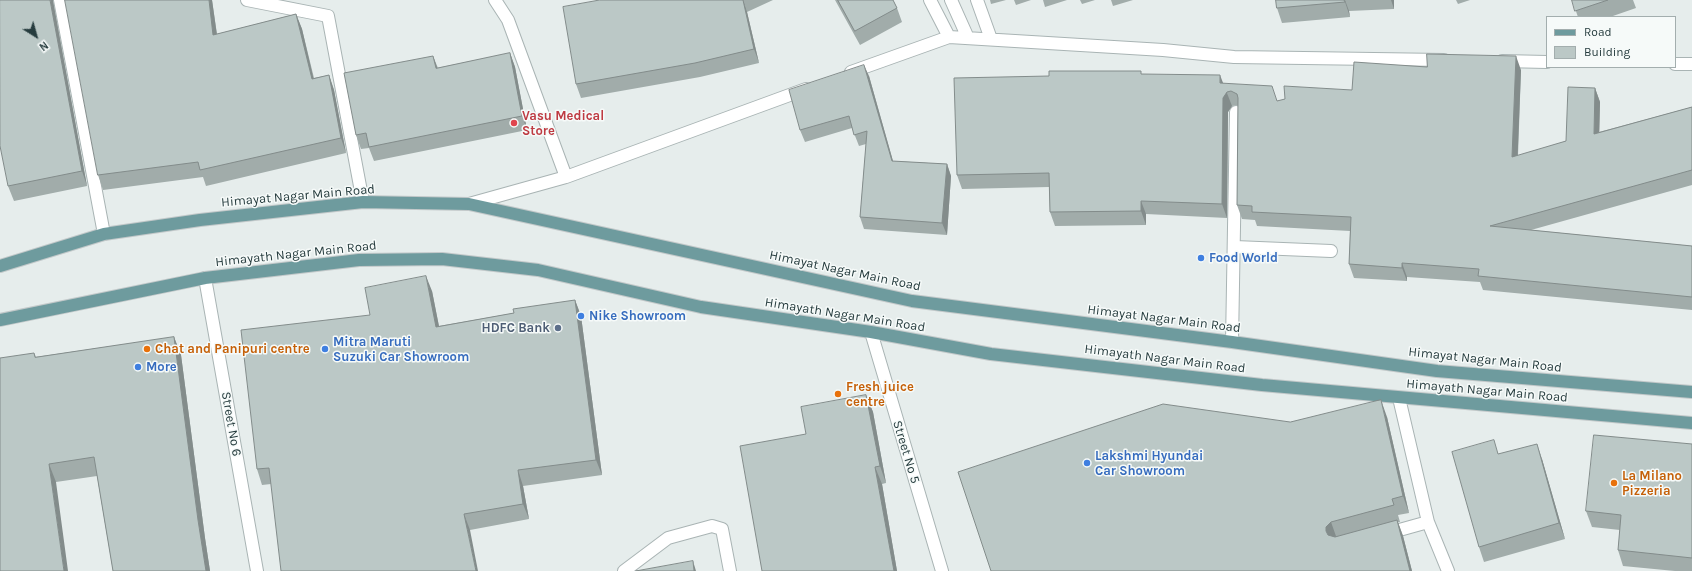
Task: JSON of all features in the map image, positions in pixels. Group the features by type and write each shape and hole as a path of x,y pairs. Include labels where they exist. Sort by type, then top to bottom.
{"main road":[{"name":"Himayat Nagar Main Road","path":"0,266 104,234 200,220 363,202 469,204 912,301 1232,342 1437,371 1692,392"},
{"name":"Himayath Nagar Main Road","path":"0,320 205,278 359,260 442,259 538,270 701,307 871,332 991,354 1262,385 1692,424"}],"street":[{"path":"60,0 104,234"},
{"path":"247,0 328,16 363,202"},
{"path":"496,0 508,20 566,177"},
{"path":"930,0 949,37"},
{"path":"951,0 968,38"},
{"path":"977,0 991,39"},
{"path":"839,77 949,37 1163,50 1234,57 1453,61"},
{"path":"1492,61 1546,62"},
{"path":"1676,64 1692,64"},
{"path":"469,204 566,177 817,85"},
{"path":"1232,342 1235,247 1236,112"},
{"path":"1235,247 1331,251"},
{"name":"Street No 6","path":"205,278 257,571"},
{"name":"Street No 5","path":"871,332 942,571"},
{"path":"1399,398 1428,522 1448,571"},
{"path":"1376,536 1428,522"},
{"path":"624,571 668,538 712,526 722,529 730,571"}],"building":[{"path":"0,0 50,0 82,171 8,186 0,146"},
{"path":"65,0 209,0 213,35 296,14 312,79 329,75 341,138 200,170 198,162 98,175"},
{"path":"600,0 743,0 754,49 695,63 576,84 563,7"},
{"path":"838,0 893,0 897,8 855,31"},
{"path":"1276,0 1344,0 1345,2 1277,8"},
{"path":"1572,0 1608,0 1575,11"},
{"path":"510,53 522,116 369,147 366,133 356,135 344,73 433,56 436,68"},
{"path":"1427,54 1516,56 1512,157 1566,141 1568,87 1595,88 1594,134 1692,107 1692,170 1490,226 1692,246 1692,297 1478,276 1479,269 1402,263 1402,268 1349,264 1351,217 1252,212 1252,206 1237,205 1238,98 1237,94 1231,91 1227,92 1223,98 1222,204 1141,201 1141,211 1050,212 1049,173 957,175 954,78 1049,76 1049,71 1141,71 1141,74 1220,75 1220,83 1272,86 1277,101 1285,99 1284,86 1352,90 1354,62 1427,67"},
{"path":"864,65 892,161 947,164 942,223 860,217 867,131 854,135 849,116 800,130 789,90"},
{"path":"426,276 436,327 514,313 513,309 575,300 596,460 518,470 523,504 464,514 476,571 281,571 269,468 257,469 241,330 370,315 365,288"},
{"path":"174,337 206,571 113,571 94,457 49,464 64,571 0,571 0,358 34,353 35,357"},
{"path":"866,395 880,466 875,467 894,571 762,571 740,446 806,434 801,407"},
{"path":"1381,400 1403,496 1392,499 1394,505 1331,522 1326,527 1326,531 1328,535 1335,537 1397,520 1410,571 991,571 958,472 1163,404 1290,422"},
{"path":"1594,435 1692,444 1692,558 1618,550 1621,515 1586,511"},
{"path":"1494,440 1498,454 1537,444 1559,523 1479,547 1452,452"},
{"path":"693,561 694,571 636,571"}],"place":[{"name":"Vasu Medical Store","path":"514,123"},
{"name":"Food World","path":"1201,258"},
{"name":"Nike Showroom","path":"581,316"},
{"name":"HDFC Bank","path":"558,328"},
{"name":"Chat and Panipuri centre","path":"147,349"},
{"name":"Mitra Maruti Suzuki Car Showroom","path":"325,349"},
{"name":"More","path":"138,367"},
{"name":"Fresh juice centre","path":"838,394"},
{"name":"Lakshmi Hyundai Car Showroom","path":"1087,463"},
{"name":"La Milano Pizzeria","path":"1614,483"}]}
